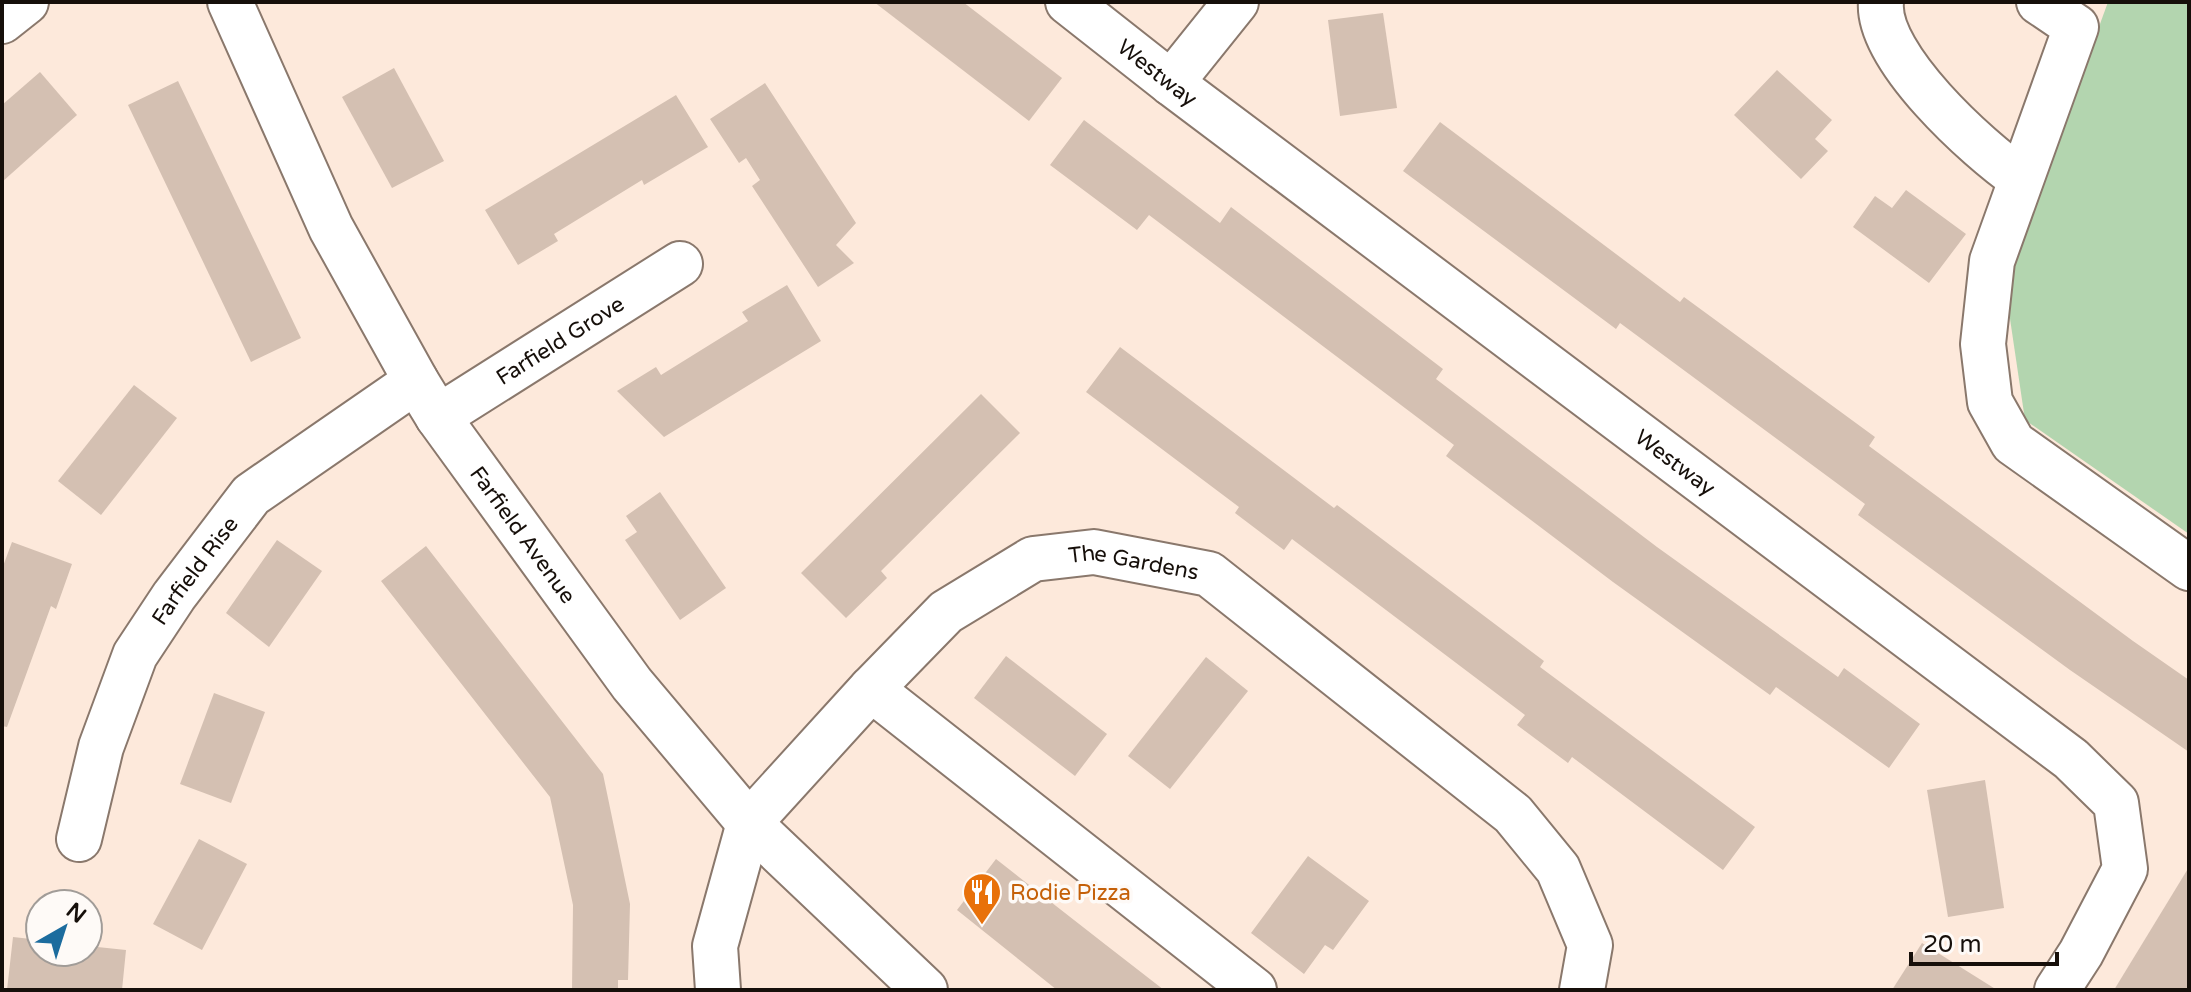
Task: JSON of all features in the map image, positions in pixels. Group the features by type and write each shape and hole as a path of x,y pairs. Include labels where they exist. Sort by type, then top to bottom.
{"street":[{"path":"2,21 26,2"},
{"name":"Farfield Avenue","path":"230,2 331,228 427,399 632,684 749,823 925,990"},
{"name":"Westway","path":"1068,2 1171,83 2071,759 2116,803 2125,869 2081,953 2057,990"},
{"path":"1171,83 1236,2"},
{"path":"1881,2 1886,33 1913,76 1946,115 1994,160 2020,178"},
{"path":"2039,2 2076,27 1992,261 1983,344 1990,402 2013,443 2189,568"},
{"name":"Farfield Grove","path":"427,399 680,264"},
{"name":"Farfield Rise","path":"79,839 101,747 135,655 174,596 251,495 427,399"},
{"name":"The Gardens","path":"718,990 715,946 749,823 946,612 1033,559 1094,552 1209,574 1513,814 1558,869 1590,945 1582,990"},
{"path":"871,689 1254,990"}],"green space":[{"path":"2108,2 2189,2 2189,534 2025,420 2005,285"}],"building":[{"path":"874,2 963,2 1062,78 1029,121"},
{"path":"1383,13 1397,108 1340,116 1328,20"},
{"path":"394,68 444,161 392,188 342,97"},
{"path":"1777,70 1832,120 1815,139 1828,151 1801,179 1734,115"},
{"path":"40,72 77,115 2,182 2,105"},
{"path":"178,81 301,338 251,362 128,105"},
{"path":"765,83 856,223 836,245 854,263 818,287 752,186 760,180 746,158 739,163 710,119"},
{"path":"676,95 708,147 644,185 642,180 554,234 558,241 518,265 485,210"},
{"path":"1084,120 1220,223 1231,207 1443,369 1436,379 1657,547 1838,677 1844,668 1920,724 1889,768 1776,687 1770,695 1613,582 1446,456 1454,445 1149,215 1137,230 1050,165"},
{"path":"1440,122 1680,302 1684,297 1875,437 1869,446 2189,680 2189,752 2070,670 1858,515 1865,504 1620,323 1616,329 1403,171"},
{"path":"1906,190 1966,234 1929,283 1853,227 1875,196 1892,208"},
{"path":"787,285 821,341 664,437 617,391 656,367 661,375 748,321 742,312"},
{"path":"1120,347 1544,661 1540,667 1755,827 1723,870 1572,757 1568,763 1517,725 1525,715 1292,539 1284,550 1235,513 1239,507 1086,392"},
{"path":"134,385 177,418 101,515 58,481"},
{"path":"981,394 1020,433 881,571 887,578 846,618 801,573"},
{"path":"660,492 726,588 680,620 625,540 637,532 626,516"},
{"path":"277,540 322,571 269,647 226,613"},
{"path":"12,542 72,564 56,609 51,606 7,727 2,726 2,569"},
{"path":"426,546 603,774 630,904 628,980 618,980 618,990 572,990 573,905 550,797 381,581"},
{"path":"1006,656 1107,734 1075,776 974,698"},
{"path":"1206,657 1248,691 1170,789 1128,756"},
{"path":"214,693 265,712 231,803 180,784"},
{"path":"1985,780 2004,908 1948,917 1927,790"},
{"path":"199,839 247,864 202,950 153,924"},
{"path":"1308,856 1369,901 1333,950 1325,945 1304,974 1251,933"},
{"path":"996,859 1164,990 1057,990 957,910"},
{"path":"2189,867 2189,990 2114,990"},
{"path":"13,937 24,938 24,968 104,968 104,948 126,950 122,990 7,990"},
{"path":"1922,943 1997,990 1892,990"}],"place":[{"name":"Rodie Pizza","path":"982,926"}]}
